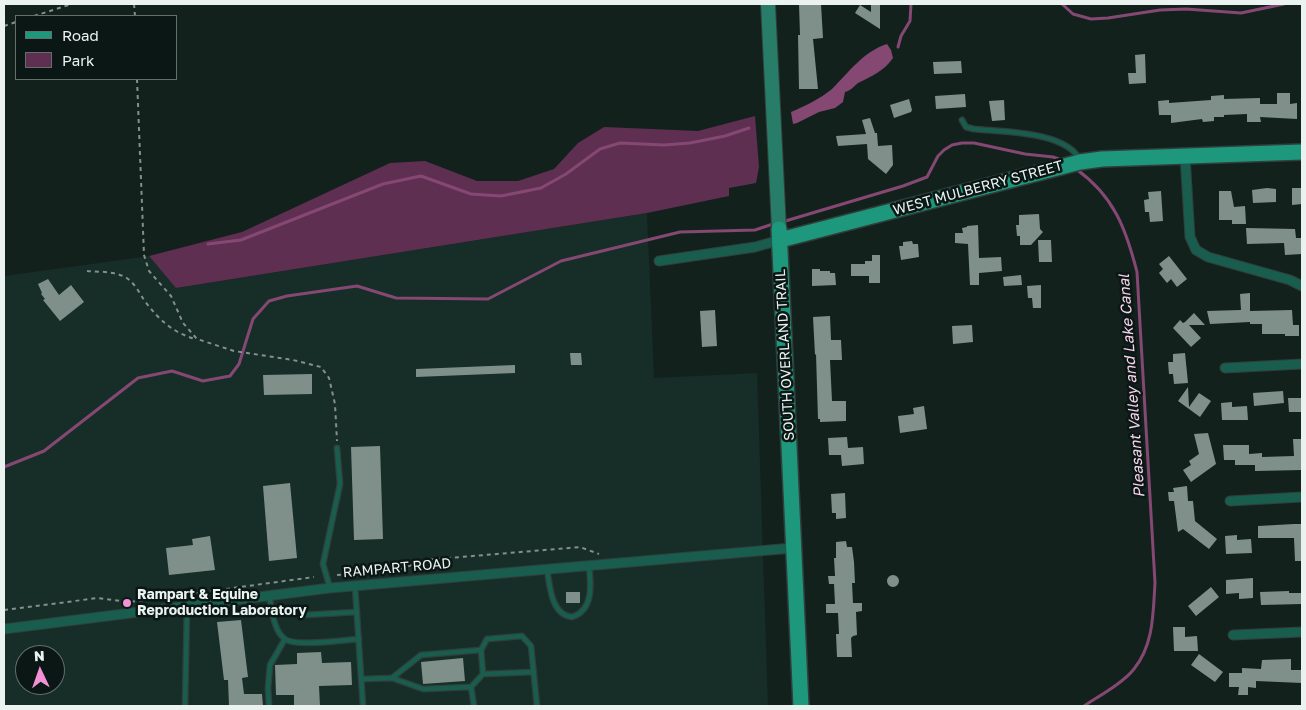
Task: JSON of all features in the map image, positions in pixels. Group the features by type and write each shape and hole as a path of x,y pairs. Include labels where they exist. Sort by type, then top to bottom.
{"main road":[{"name":"SOUTH OVERLAND TRAIL","path":"768,4 801,706"},
{"name":"WEST MULBERRY STREET","path":"779,228 1077,162 1102,159 1302,152"}],"street":[{"path":"1185,156 1190,237 1196,250 1208,257 1290,280 1302,286"},
{"name":"WEST MULBERRY STREET","path":"659,261 755,247 779,228"},
{"path":"1225,368 1302,364"},
{"path":"1230,501 1302,497"},
{"name":"RAMPART ROAD","path":"4,629 330,588 794,548"},
{"path":"1234,635 1302,632"}],"lane":[{"path":"962,120 966,127 974,129 1031,134 1059,143 1073,152 1077,162"},
{"path":"330,588 323,564 340,484 337,448"},
{"path":"547,569 556,606 560,614 572,617 582,612 588,604 589,565"},
{"path":"355,586 363,706"},
{"path":"269,596 277,629 284,639 296,643 359,639"},
{"path":"185,706 187,605"},
{"path":"304,615 357,612"},
{"path":"483,674 481,650 487,639 522,636 531,646 537,706"},
{"path":"270,706 268,688 270,665 284,639"},
{"path":"392,678 421,656 481,650"},
{"path":"362,679 392,678 423,689 471,687 483,674 534,672"},
{"path":"471,687 474,706"}],"path":[{"path":"37,15 72,4"},
{"path":"137,80 144,255 149,271 171,296 183,322 197,339"},
{"path":"87,271 115,273 126,277 136,286 164,324 180,334 234,351 293,360 321,367 330,378 337,448"},
{"path":"337,575 398,570 425,560 580,547 603,555 605,563"},
{"path":"4,610 98,598 130,602 314,577"}],"shaded area":[{"path":"887,44 893,58 886,66 845,92 843,102 835,108 819,112 793,124 791,112 827,93 864,57"},
{"path":"647,213 654,378 757,373 768,706 4,706 4,276 149,256 177,288"}],"green space":[{"path":"755,116 759,167 756,183 729,188 729,196 647,213 176,288 149,256 242,232 390,163 425,161 477,181 518,181 554,169 578,143 604,127 698,131"}],"building":[{"path":"799,4 821,4 823,38 813,39 818,89 799,89"},
{"path":"871,4 880,4 880,29 855,13 860,5 871,12"},
{"path":"1145,54 1146,83 1129,84 1128,73 1136,73 1135,55"},
{"path":"961,61 962,73 934,74 933,62"},
{"path":"1277,93 1290,93 1290,104 1297,103 1297,119 1260,117 1261,122 1247,122 1247,114 1214,117 1214,121 1203,122 1202,119 1171,123 1171,115 1159,115 1158,101 1169,100 1169,103 1211,100 1211,96 1224,95 1224,99 1260,98 1260,104 1277,104"},
{"path":"965,94 966,107 936,109 935,96"},
{"path":"909,99 911,112 894,118 890,105"},
{"path":"1004,100 1005,120 992,121 989,101"},
{"path":"870,118 875,133 877,133 878,146 892,145 893,165 886,174 868,159 867,144 838,146 836,136 866,134 862,120"},
{"path":"1292,188 1301,188 1302,204 1292,205"},
{"path":"1276,189 1276,202 1253,203 1252,190"},
{"path":"1161,191 1163,221 1150,222 1149,212 1145,212 1144,200 1149,199 1148,192"},
{"path":"1219,191 1231,191 1234,207 1245,206 1246,224 1232,224 1232,220 1219,220"},
{"path":"1039,214 1040,229 1043,232 1031,245 1020,245 1020,236 1017,236 1016,225 1019,225 1019,215"},
{"path":"978,225 979,258 1001,257 1002,271 979,273 979,285 970,285 968,244 955,243 955,233 963,233 962,228 967,226"},
{"path":"1246,228 1295,229 1296,238 1302,238 1302,254 1285,255 1284,243 1247,244"},
{"path":"1038,240 1051,240 1052,262 1039,262"},
{"path":"912,241 913,244 918,244 919,257 901,260 899,246 903,246 903,242"},
{"path":"872,255 880,255 880,283 869,283 869,276 851,276 851,264 865,264 865,261 872,261"},
{"path":"1169,256 1187,279 1177,287 1171,279 1167,283 1159,273 1163,269 1159,264"},
{"path":"812,269 835,273 836,285 812,286"},
{"path":"1021,275 1022,285 1004,286 1003,277"},
{"path":"48,279 59,295 71,285 84,302 60,321 43,300 45,299 41,294 38,284"},
{"path":"1041,285 1041,308 1033,308 1032,298 1028,298 1027,286"},
{"path":"1250,293 1250,311 1292,310 1293,325 1299,325 1299,336 1262,334 1262,324 1250,324 1250,322 1210,324 1207,311 1241,310 1240,294"},
{"path":"715,310 717,346 702,347 700,311"},
{"path":"1194,313 1205,325 1189,325 1201,338 1191,347 1173,328 1180,320 1183,323 1185,322"},
{"path":"830,316 831,340 841,340 842,360 830,360 832,401 846,401 846,421 820,422 820,419 818,419 813,317"},
{"path":"972,325 973,342 953,344 952,326"},
{"path":"570,353 581,353 582,365 571,365"},
{"path":"1185,353 1188,383 1174,384 1173,374 1169,374 1168,362 1173,362 1173,354"},
{"path":"515,365 515,373 416,377 416,369"},
{"path":"312,374 312,394 264,395 263,375"},
{"path":"1188,387 1189,407 1199,393 1211,401 1200,417 1178,401"},
{"path":"1283,391 1284,403 1254,406 1253,393"},
{"path":"1288,398 1302,398 1302,412 1289,412"},
{"path":"1232,402 1232,407 1247,406 1248,420 1222,420 1221,403"},
{"path":"924,406 927,429 900,433 898,416 914,414 913,408"},
{"path":"1208,433 1216,464 1191,482 1183,470 1191,465 1189,461 1199,454 1194,434"},
{"path":"847,437 848,448 863,447 864,464 842,466 841,455 829,455 828,438"},
{"path":"1293,439 1302,439 1302,470 1255,471 1255,465 1235,465 1235,460 1224,460 1223,445 1249,445 1249,454 1262,453 1262,457 1294,456"},
{"path":"380,446 383,539 354,540 351,447"},
{"path":"290,483 297,558 269,561 263,486"},
{"path":"1187,486 1188,501 1193,501 1195,521 1217,539 1209,549 1183,529 1178,532 1174,501 1169,501 1168,492 1174,492 1173,488"},
{"path":"845,493 846,518 836,519 836,513 832,513 831,494"},
{"path":"1302,524 1302,561 1295,561 1294,538 1258,538 1258,526"},
{"path":"1237,535 1237,540 1251,539 1252,553 1226,554 1225,536"},
{"path":"210,536 215,570 169,575 166,548 193,545 192,539"},
{"path":"846,541 847,547 852,547 854,562 855,583 852,583 853,603 862,603 862,611 856,612 857,635 851,638 852,657 837,657 836,634 839,634 838,613 826,613 826,604 835,604 834,584 829,584 828,576 835,576 834,558 836,558 836,542"},
{"path":"895,575 898,576 898,586 891,587 888,586 887,579 888,576"},
{"path":"1253,578 1253,598 1239,599 1239,593 1226,594 1226,580"},
{"path":"1211,587 1219,597 1196,616 1188,606"},
{"path":"1289,591 1289,593 1302,593 1302,604 1261,605 1260,592"},
{"path":"566,592 580,592 580,603 566,603"},
{"path":"241,620 248,677 242,678 244,694 262,694 263,706 229,706 228,680 224,680 217,622"},
{"path":"1173,627 1185,627 1185,637 1197,636 1198,651 1174,651"},
{"path":"321,652 322,663 351,662 352,685 319,686 320,706 294,706 294,695 276,695 275,665 297,664 297,653"},
{"path":"1199,654 1223,672 1215,682 1191,665"},
{"path":"463,658 465,681 423,684 421,662"},
{"path":"1291,659 1291,670 1302,670 1302,683 1256,681 1256,688 1248,687 1248,695 1238,695 1239,687 1229,687 1229,673 1242,673 1242,668 1261,669 1262,660"}],"waterway":[{"path":"898,47 901,36 910,21 911,4"},
{"path":"1062,4 1073,14 1091,19 1160,10 1186,9 1241,13 1284,4"},
{"path":"208,244 241,240 383,184 421,176 471,194 501,196 541,188 566,174 600,149 620,143 664,145 690,143 725,136 749,128"},
{"name":"Pleasant Valley and Lake Canal","path":"782,222 927,177 938,156 952,145 974,143 1025,154 1053,157 1065,161"},
{"name":"Pleasant Valley and Lake Canal","path":"1076,169 1100,190 1117,214 1137,272 1155,583 1153,617 1149,639 1141,659 1124,679 1084,706"},
{"name":"Pleasant Valley and Lake Canal","path":"4,467 44,451 138,378 172,371 203,381 230,376 239,364 253,319 269,301 287,296 357,286 396,298 488,299 561,261 680,232 755,230 776,223"}],"place":[{"name":"Rampart & Equine Reproduction Laboratory","path":"127,603"}]}
